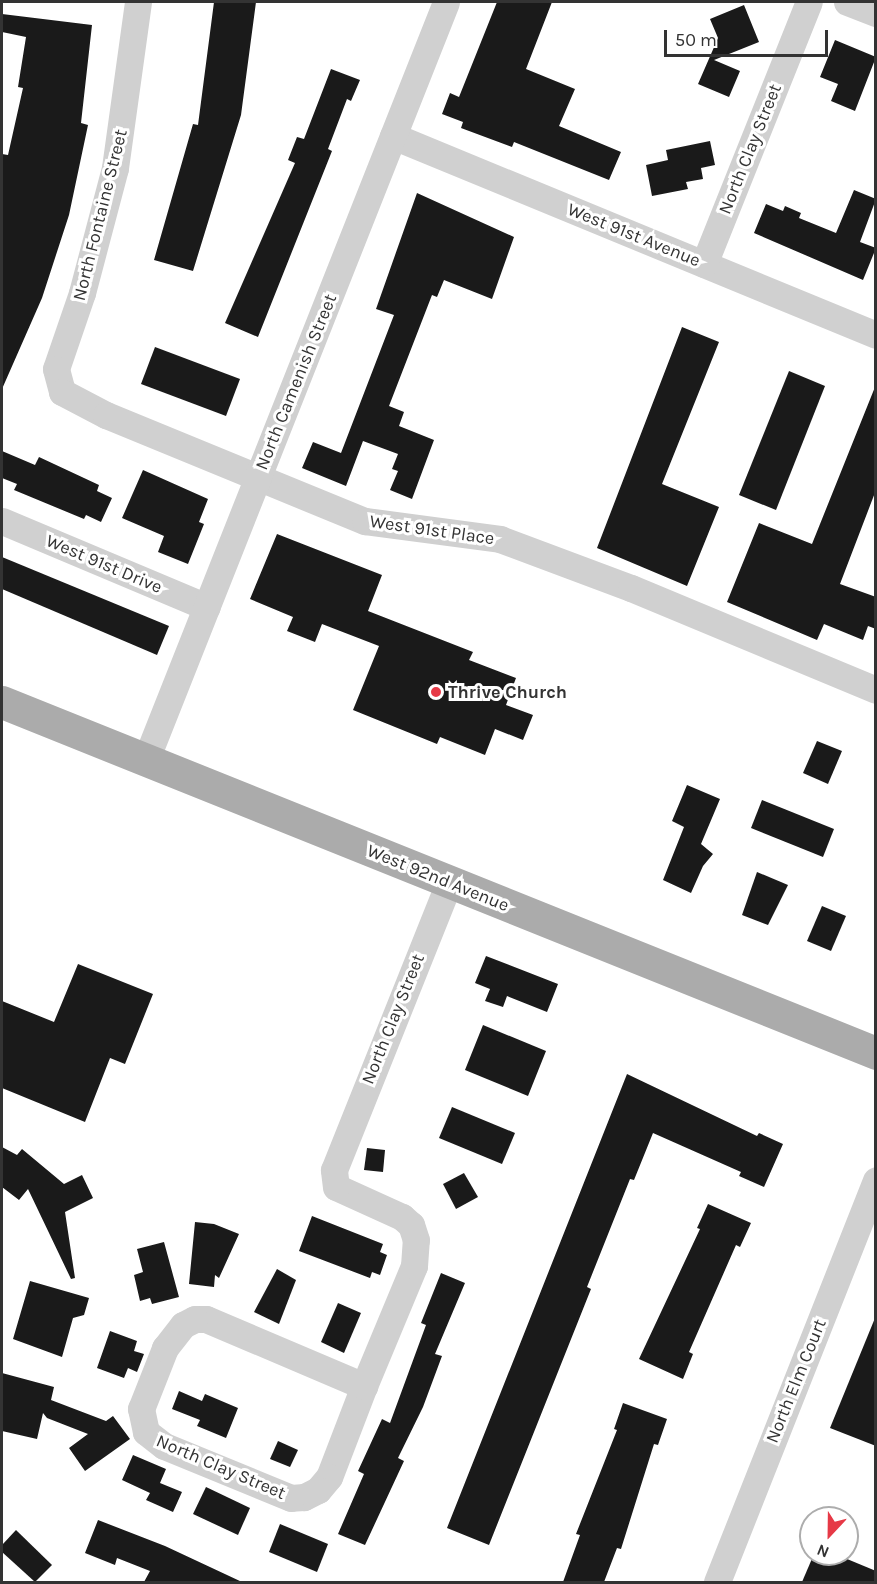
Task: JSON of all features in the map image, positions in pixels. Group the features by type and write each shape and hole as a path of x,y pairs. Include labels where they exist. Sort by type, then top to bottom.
{"main road":[{"name":"West 92nd Avenue","path":"2,702 146,762 876,1053"}],"street":[{"name":"North Fontaine Street","path":"89,408 62,392 56,369 82,293 115,168 138,2"},
{"name":"North Camenish Street","path":"146,762 446,2"},
{"name":"North Clay Street","path":"704,264 809,2"},
{"path":"847,2 876,13"},
{"name":"West 91st Avenue","path":"393,136 876,335"},
{"name":"West 91st Place","path":"89,408 258,478 383,526 500,539 631,588 876,690"},
{"name":"West 91st Drive","path":"2,521 207,607"},
{"name":"North Clay Street","path":"364,1386 206,1319 195,1319 183,1324 168,1341 144,1398 141,1418 146,1432 164,1446 291,1498 304,1497 328,1478 414,1266 416,1240 411,1225 402,1217 336,1187 334,1170 449,882"},
{"name":"North Elm Court","path":"717,1582 876,1180"}],"building":[{"path":"214,2 256,2 241,115 193,271 154,260 193,124 198,125"},
{"path":"497,2 552,2 526,69 575,89 559,126 621,152 609,180 514,142 512,147 461,128 463,122 442,114 450,93 459,97"},
{"path":"744,5 759,42 714,60 740,71 729,97 698,84 718,38 710,19"},
{"path":"2,14 92,25 81,123 88,125 69,215 42,298 2,389 2,154 8,155 23,88 18,87 26,37 2,32"},
{"path":"835,40 876,57 855,111 831,101 838,84 820,77"},
{"path":"331,69 360,80 351,101 347,99 328,149 332,151 258,337 225,323 295,163 288,160 297,137 304,139"},
{"path":"710,141 715,165 701,168 703,179 686,182 688,189 652,196 646,165 668,160 666,150"},
{"path":"854,190 876,199 860,242 876,248 863,280 754,233 766,204 783,211 785,206 801,213 799,218 836,233"},
{"path":"417,193 514,237 492,299 444,280 437,297 432,295 389,406 404,412 399,426 434,440 412,499 390,490 398,471 392,469 398,454 363,441 346,486 302,468 313,442 341,453 394,315 376,309"},
{"path":"682,327 719,342 662,484 719,507 687,586 597,548"},
{"path":"155,347 240,379 226,416 141,384"},
{"path":"789,371 825,386 776,510 739,495"},
{"path":"875,387 876,490 840,584 876,597 876,629 868,626 863,640 824,624 817,640 727,602 759,523 812,544"},
{"path":"2,451 35,465 39,457 99,485 97,491 112,498 101,522 86,515 84,519 14,490 17,484 2,478"},
{"path":"143,470 208,499 199,522 204,524 188,564 158,552 164,536 122,518"},
{"name":"Thrive Church","path":"277,534 382,575 368,611 473,652 469,660 516,678 506,705 533,715 523,740 495,729 485,755 440,737 437,744 353,710 379,646 322,624 315,642 287,631 293,617 250,599"},
{"path":"2,557 169,626 157,655 2,589"},
{"path":"817,741 842,751 828,784 803,773"},
{"path":"687,785 720,799 701,844 713,854 703,866 691,893 663,880 684,827 672,821"},
{"path":"762,800 834,829 823,857 751,828"},
{"path":"757,872 788,885 768,925 742,915"},
{"path":"822,906 846,916 831,951 807,941"},
{"path":"486,956 558,984 547,1012 507,996 503,1007 485,1001 490,989 475,983"},
{"path":"78,964 153,994 125,1064 110,1058 85,1122 2,1088 2,1001 54,1022"},
{"path":"483,1025 546,1051 528,1096 465,1070"},
{"path":"627,1074 757,1136 759,1133 783,1144 764,1187 739,1176 741,1172 653,1133 634,1180 630,1179 587,1287 591,1289 489,1545 447,1528"},
{"path":"452,1107 515,1133 502,1164 439,1138"},
{"path":"2,1147 17,1155 22,1149 64,1184 82,1175 93,1198 65,1212 75,1278 71,1279 28,1189 19,1200 2,1187"},
{"path":"367,1148 385,1150 383,1172 364,1170"},
{"path":"464,1173 478,1197 456,1209 443,1184"},
{"path":"708,1204 751,1223 740,1247 736,1245 689,1352 693,1354 683,1379 639,1359 700,1229 697,1228"},
{"path":"312,1216 383,1244 380,1252 387,1255 380,1275 372,1272 370,1278 299,1251"},
{"path":"195,1222 214,1224 239,1234 219,1278 215,1275 214,1287 189,1284"},
{"path":"164,1242 179,1297 152,1304 150,1298 140,1301 134,1275 143,1272 137,1249"},
{"path":"277,1269 296,1280 279,1324 254,1312"},
{"path":"441,1273 465,1283 435,1354 442,1356 423,1407 398,1458 404,1461 365,1545 338,1534 364,1474 358,1471 382,1419 390,1423 426,1325 421,1323"},
{"path":"30,1281 89,1298 84,1315 73,1318 62,1357 13,1339"},
{"path":"338,1303 361,1313 344,1353 321,1342"},
{"path":"876,1318 876,1446 830,1428"},
{"path":"110,1331 137,1341 134,1351 144,1354 137,1372 128,1368 124,1378 97,1368"},
{"path":"2,1373 54,1387 51,1400 106,1421 113,1416 130,1439 85,1471 69,1448 88,1434 47,1418 43,1413 37,1439 2,1431"},
{"path":"179,1391 202,1401 205,1394 238,1408 226,1438 197,1426 200,1420 172,1409"},
{"path":"623,1403 667,1419 658,1445 654,1444 621,1549 617,1548 604,1582 563,1582 580,1535 576,1534 617,1430 614,1429"},
{"path":"278,1441 298,1450 290,1467 270,1459"},
{"path":"133,1455 166,1469 160,1483 182,1492 173,1512 146,1500 150,1493 122,1480"},
{"path":"206,1487 250,1508 238,1535 193,1514"},
{"path":"98,1520 165,1546 242,1582 144,1582 150,1571 117,1558 115,1565 85,1553"},
{"path":"280,1524 328,1544 317,1572 269,1552"},
{"path":"16,1530 52,1565 35,1582 2,1552 2,1545"},
{"path":"859,1564 876,1571 876,1582 802,1582 809,1566 859,1566"}],"place":[{"name":"Thrive Church","path":"436,692"}]}
